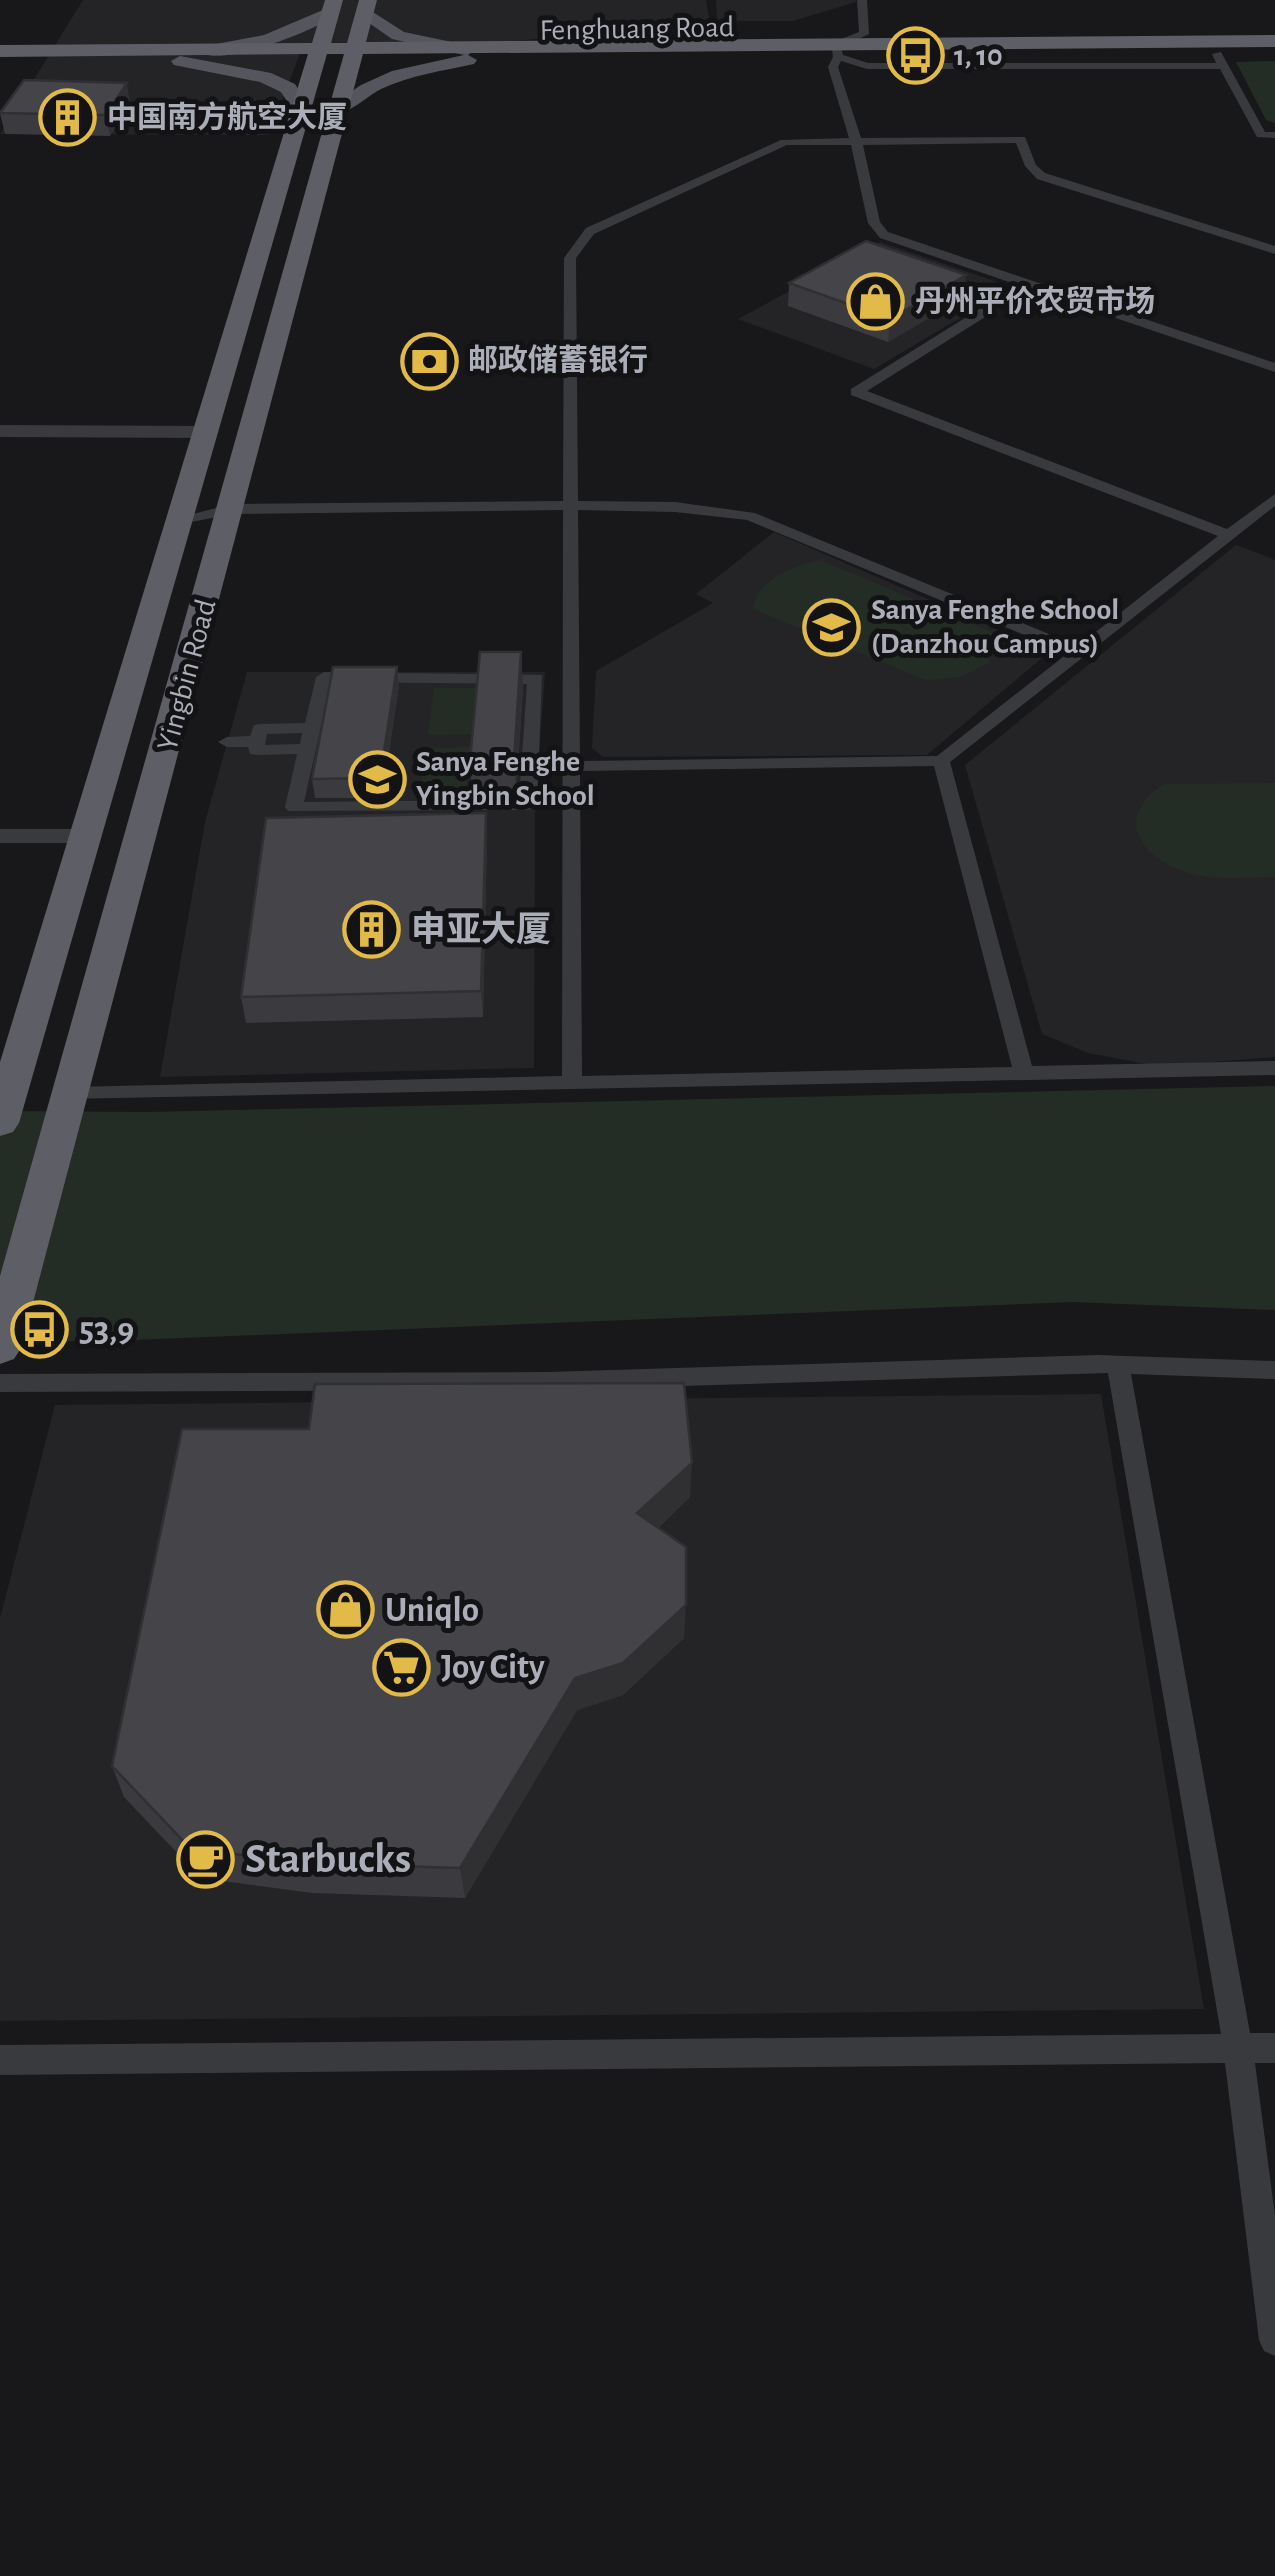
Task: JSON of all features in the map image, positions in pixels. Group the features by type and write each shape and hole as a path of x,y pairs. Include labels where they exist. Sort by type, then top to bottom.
{"highway":[{"name":"Yingbin Road","path":"0,1123 12,1048 85,836 200,462 332,6"},
{"name":"Yingbin Road","path":"0,1348 224,542 366,6"},
{"name":"Fenghuang Road","path":"0,61 1275,42"},
{"name":"Fenghuang Road","path":"0,51 202,51 317,56"},
{"name":"Fenghuang Road","path":"836,51 1220,60 1275,52"},
{"path":"200,462 219,470 243,465"},
{"path":"200,462 211,485 232,508"},
{"path":"177,531 224,542"}],"main road":[{"path":"202,51 303,30 332,6"},
{"path":"366,6 376,25 405,38 468,55"},
{"path":"338,109 362,89 386,77 468,55"},
{"path":"180,60 266,77 288,88 301,108"}],"street":[{"path":"862,0 864,34 836,51 833,67 856,140 874,223 884,236 1275,368"},
{"path":"1220,60 1261,135 1275,135"},
{"path":"572,1082 570,258 590,231 776,144 1021,139 1030,166 1041,176 1275,250"},
{"path":"1026,286 856,392 1229,535"},
{"path":"0,431 206,432"},
{"path":"573,766 940,761 1275,499"},
{"path":"177,531 232,508 675,506 750,516 1079,652"},
{"path":"324,677 540,679 528,804 294,807 312,728 324,677"},
{"path":"306,750 256,750 260,728 312,728"},
{"path":"227,742 257,741"},
{"path":"940,761 1024,1074"},
{"path":"0,836 85,836"},
{"path":"71,1094 1275,1068"},
{"path":"1118,1365 1238,2047 1275,2340"},
{"path":"0,1383 548,1380 1118,1365 1275,1370"},
{"path":"0,2060 1275,2048"}],"shaded area":[{"path":"83,0 706,0 711,31 602,33 503,42 304,43 269,135 0,134"},
{"path":"716,0 856,2 793,21 717,21"},
{"path":"1275,61 1275,123 1266,120 1236,62"},
{"path":"880,242 1012,287 874,369 738,319"},
{"name":"Sanya Fenghe School (Danzhou Campus)","path":"774,532 1049,652 927,755 603,757 592,748 596,671 713,603 696,594"},
{"path":"1236,545 1275,560 1275,1057 1158,1066 1088,1053 1042,1034 965,765"},
{"path":"820,560 992,632 989,663 960,677 926,680 753,609 756,598 770,581"},
{"path":"247,672 545,672 535,815 534,1068 160,1077 205,822"},
{"path":"434,688 477,688 473,734 428,735"},
{"path":"470,747 466,793 420,794 426,748"},
{"path":"1275,783 1275,877 1221,878 1184,871 1152,854 1142,842 1138,814 1147,799 1164,784"},
{"path":"1275,1086 1275,1310 1073,1302 109,1341 0,1341 0,1111 148,1112"},
{"path":"1101,1394 1204,2009 0,2021 0,1618 55,1405"}],"building":[{"path":"24,80 127,83 106,115 0,113"},
{"path":"866,241 966,275 890,319 789,283"},
{"path":"480,652 521,652 514,760 470,761"},
{"path":"333,667 397,667 380,778 312,779"},
{"name":"申亚大厦","path":"486,813 481,991 241,997 266,818"},
{"name":"Joy City","path":"684,1383 692,1463 637,1513 686,1547 686,1605 623,1663 575,1678 460,1868 304,1863 190,1848 112,1766 182,1429 309,1429 315,1384"}],"place":[{"name":"1, 10","path":"915,56"},
{"name":"中国南方航空大厦","path":"68,118"},
{"name":"丹州平价农贸市场","path":"876,302"},
{"name":"邮政储蓄银行","path":"429,361"},
{"name":"Sanya Fenghe School (Danzhou Campus)","path":"832,627"},
{"name":"Sanya Fenghe Yingbin School","path":"377,779"},
{"name":"申亚大厦","path":"372,930"},
{"name":"53,9","path":"40,1330"},
{"name":"Uniqlo","path":"346,1610"},
{"name":"Joy City","path":"402,1667"},
{"name":"Starbucks","path":"206,1859"}]}
